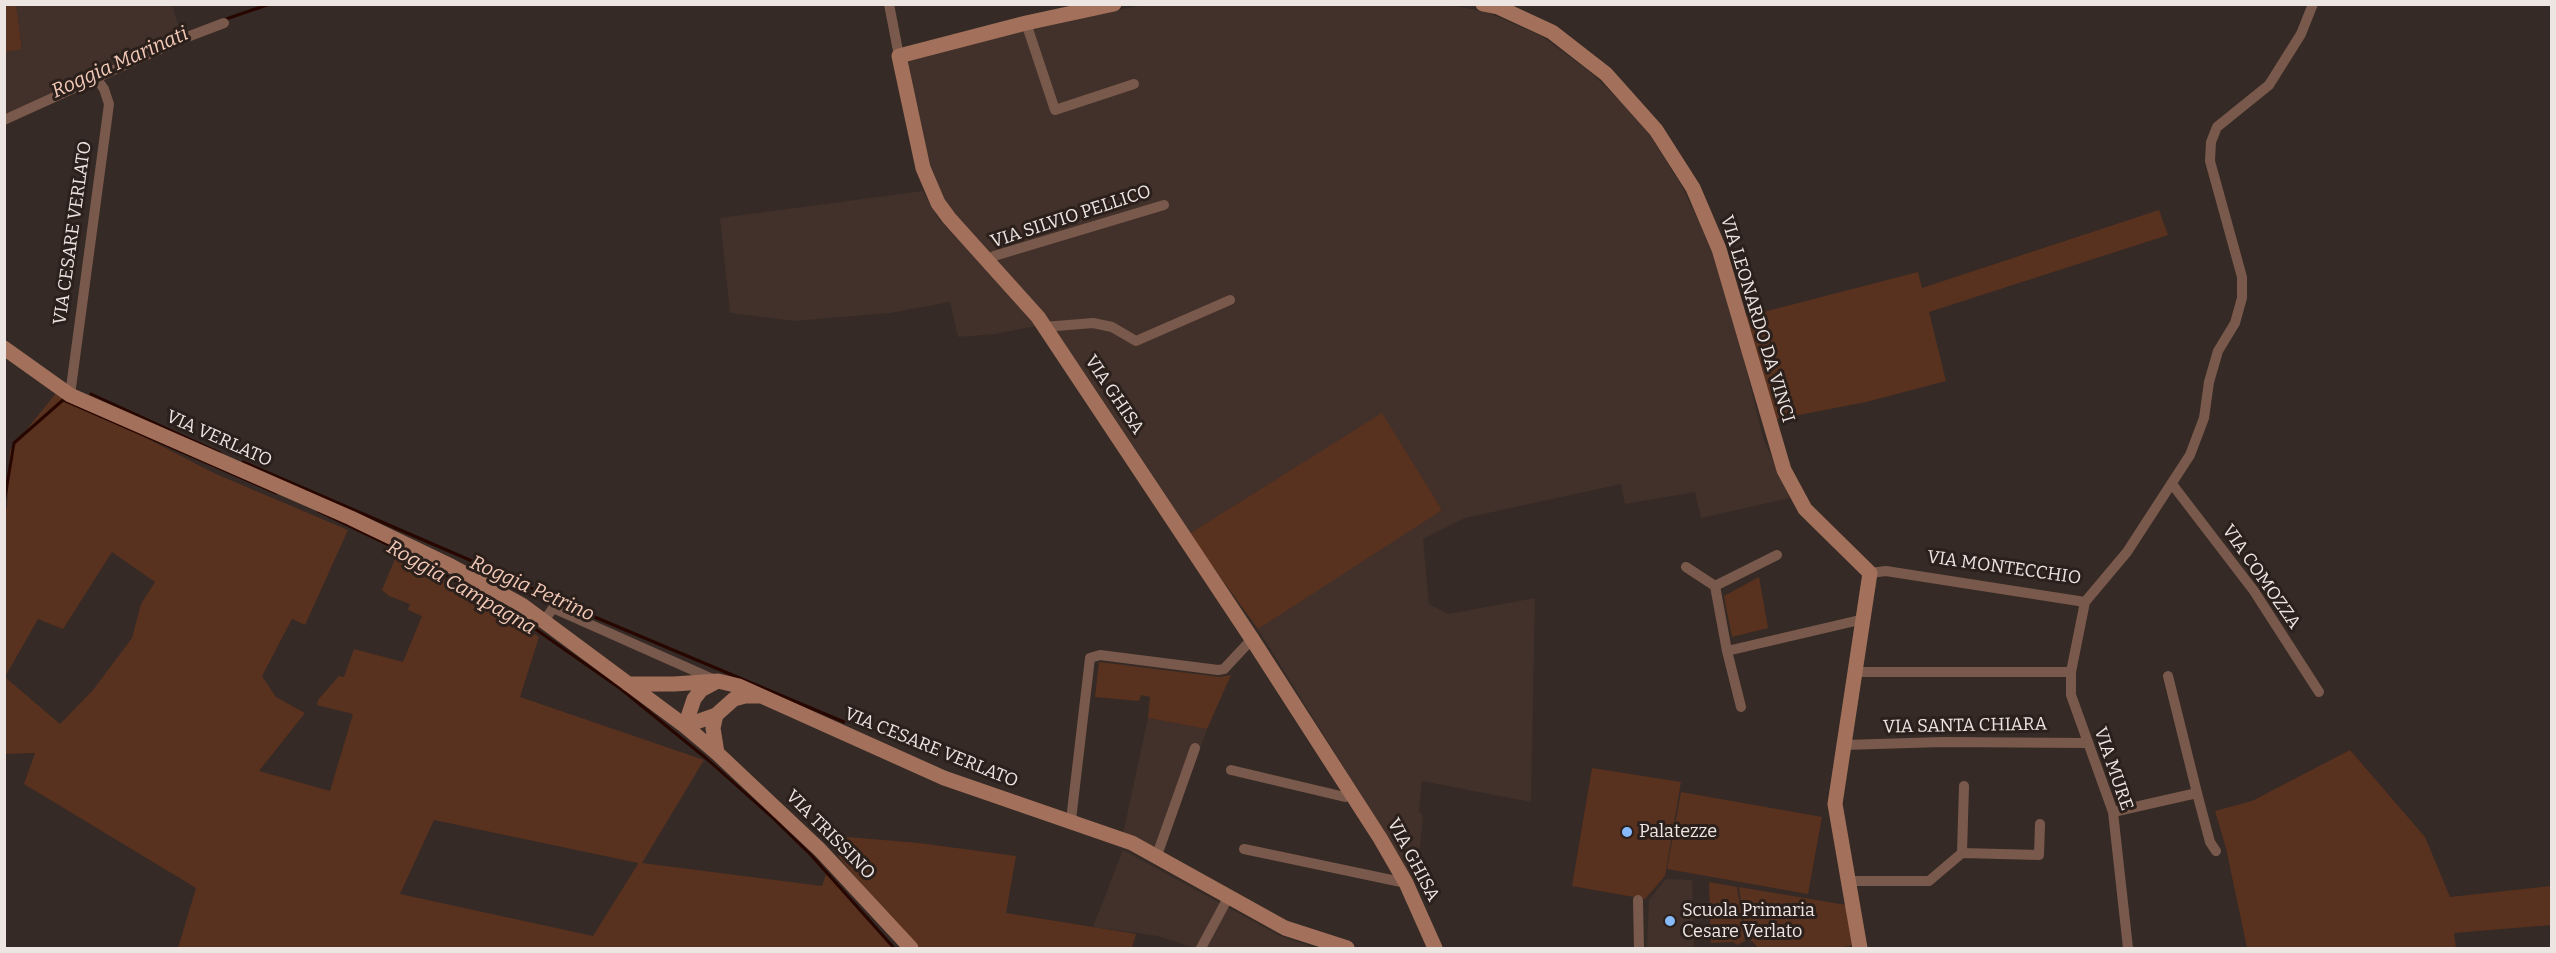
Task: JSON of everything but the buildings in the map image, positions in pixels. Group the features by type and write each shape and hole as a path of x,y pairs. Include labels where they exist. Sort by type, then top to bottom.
{"street":[{"name":"VIA GHISA","path":"889,4 914,133 930,187 949,218 1044,327 1252,639 1352,793 1406,883 1435,948"},
{"name":"VIA LEONARDO DA VINCI","path":"1483,4 1498,7 1552,32 1606,75 1656,129 1693,188 1719,249 1784,470 1805,509 1870,573"},
{"name":"VIA MONTECCHIO","path":"1870,573 1886,571 2085,602 2127,552 2190,455 2204,418 2218,351 2235,323 2242,298 2242,277 2210,161 2211,142 2217,127 2269,85 2301,34 2313,4"},
{"path":"899,56 1067,10 1109,5"},
{"path":"4,120 182,39 225,23"},
{"path":"1026,23 1055,110 1134,84"},
{"name":"VIA CESARE VERLATO","path":"70,395 109,104 104,89 97,79"},
{"name":"VIA SILVIO PELLICO","path":"988,262 994,256 1164,205"},
{"path":"1044,327 1093,323 1112,327 1136,341 1230,300"},
{"name":"VIA VERLATO","path":"4,348 70,395 351,518 451,566 522,605 544,621"},
{"name":"VIA COMOZZA","path":"2172,484 2254,591 2319,693"},
{"path":"1715,586 1777,555"},
{"path":"1686,567 1715,586 1741,708"},
{"path":"1860,948 1835,804 1870,573"},
{"name":"VIA MURE","path":"2085,602 2071,672 2071,695 2113,812 2128,948"},
{"name":"VIA CESARE VERLATO","path":"544,621 553,608 718,681 739,686 980,792 1071,820 1157,855 1285,928 1347,948"},
{"path":"1728,651 1864,619"},
{"path":"544,621 685,726 717,753"},
{"path":"1071,820 1090,658 1100,655 1218,670 1224,669 1252,639"},
{"path":"1856,672 2071,672"},
{"path":"2168,676 2210,842 2216,851"},
{"path":"685,726 694,699 701,690 718,681"},
{"name":"VIA CESARE VERLATO","path":"628,684 718,681"},
{"path":"685,726 716,715 734,699 760,696"},
{"path":"716,715 713,728 717,753"},
{"name":"VIA SANTA CHIARA","path":"1844,745 1954,742 2087,743"},
{"path":"1157,855 1195,748"},
{"name":"VIA TRISSINO","path":"717,753 820,850 911,948"},
{"path":"1231,770 1345,797 1352,793"},
{"path":"1962,853 1964,786"},
{"path":"2113,812 2197,793"},
{"path":"1847,881 1929,880 1962,853 2039,855 2040,824"},
{"path":"1244,849 1406,883"},
{"path":"1201,948 1229,896"},
{"path":"1638,900 1639,948"}],"shaded area":[{"path":"5,4 16,5 22,49 5,52"},
{"path":"1149,4 1449,5 1487,12 1543,37 1590,72 1642,122 1681,185 1712,248 1740,344 1763,438 1790,498 1701,518 1695,492 1625,504 1621,484 1465,518 1423,539 1429,604 1448,614 1535,598 1531,802 1422,781 1419,811 1423,816 1416,884 1258,629 1398,534 1442,510 1382,414 1189,534 1086,378 952,217 926,160 907,62 1055,22"},
{"path":"16,5 172,5 182,36 96,71 92,76 5,114 5,52 22,48"},
{"path":"923,191 938,218 1021,306 1036,326 995,334 958,337 950,302 890,313 795,321 730,313 720,218"},
{"path":"2159,210 2168,235 1929,312 1946,381 1866,402 1773,420 1744,317 1918,272 1922,288"},
{"path":"57,392 216,474 348,530 305,625 292,619 262,676 276,697 305,713 259,771 330,791 353,714 317,705 318,700 339,676 344,677 354,649 403,662 422,616 408,610 410,604 389,596 382,590 397,554 418,564 539,637 520,697 704,760 642,863 822,886 826,874 892,948 178,948 196,888 24,784 35,753 5,754 4,514 7,506 10,450","holes":["112,552 155,582 141,604 132,638 93,690 60,724 5,677 38,619 63,629","434,820 638,863 638,864 593,936 400,894"]},
{"path":"1382,413 1442,510 1258,629 1189,534"},
{"path":"1759,577 1768,628 1732,637 1724,596"},
{"path":"1099,662 1220,677 1231,675 1207,729 1148,718 1150,697 1141,695 1139,701 1095,697"},
{"path":"1148,718 1207,729 1164,852 1123,834"},
{"path":"2350,750 2425,837 2450,897 2551,886 2551,925 2454,933 2456,948 2247,948 2226,848 2215,811 2252,801"},
{"name":"Palatezze","path":"1592,768 1681,782 1665,876 1645,899 1572,886"},
{"path":"1681,792 1822,817 1808,894 1667,869"},
{"path":"847,837 919,843 1016,856 1006,913 1136,934 1132,948 915,948 838,856"},
{"path":"1123,850 1280,936 1315,948 1195,948 1158,936 1093,927"},
{"name":"Scuola Primaria Cesare Verlato","path":"1666,879 1692,880 1694,948 1647,948 1649,900"},
{"path":"1709,882 1737,887 1745,941 1737,945 1733,942 1711,943"},
{"path":"1739,887 1846,905 1854,945 1838,948 1758,948 1752,941 1746,939"}],"waterway":[{"name":"Roggia Marinati","path":"223,20 270,4"},
{"name":"Roggia Marinati","path":"156,46 167,38 185,32"},
{"name":"Roggia Petrino","path":"91,394 220,453"},
{"name":"Roggia Campagna","path":"4,503 14,443 63,400 276,493"},
{"name":"Roggia Petrino","path":"243,462 509,577 559,602 844,722"},
{"name":"Roggia Campagna","path":"318,511 401,551 482,595 621,689 707,759 773,818 811,855 894,948"}],"place":[{"name":"Palatezze","path":"1627,832"},
{"name":"Scuola Primaria Cesare Verlato","path":"1670,921"}]}
